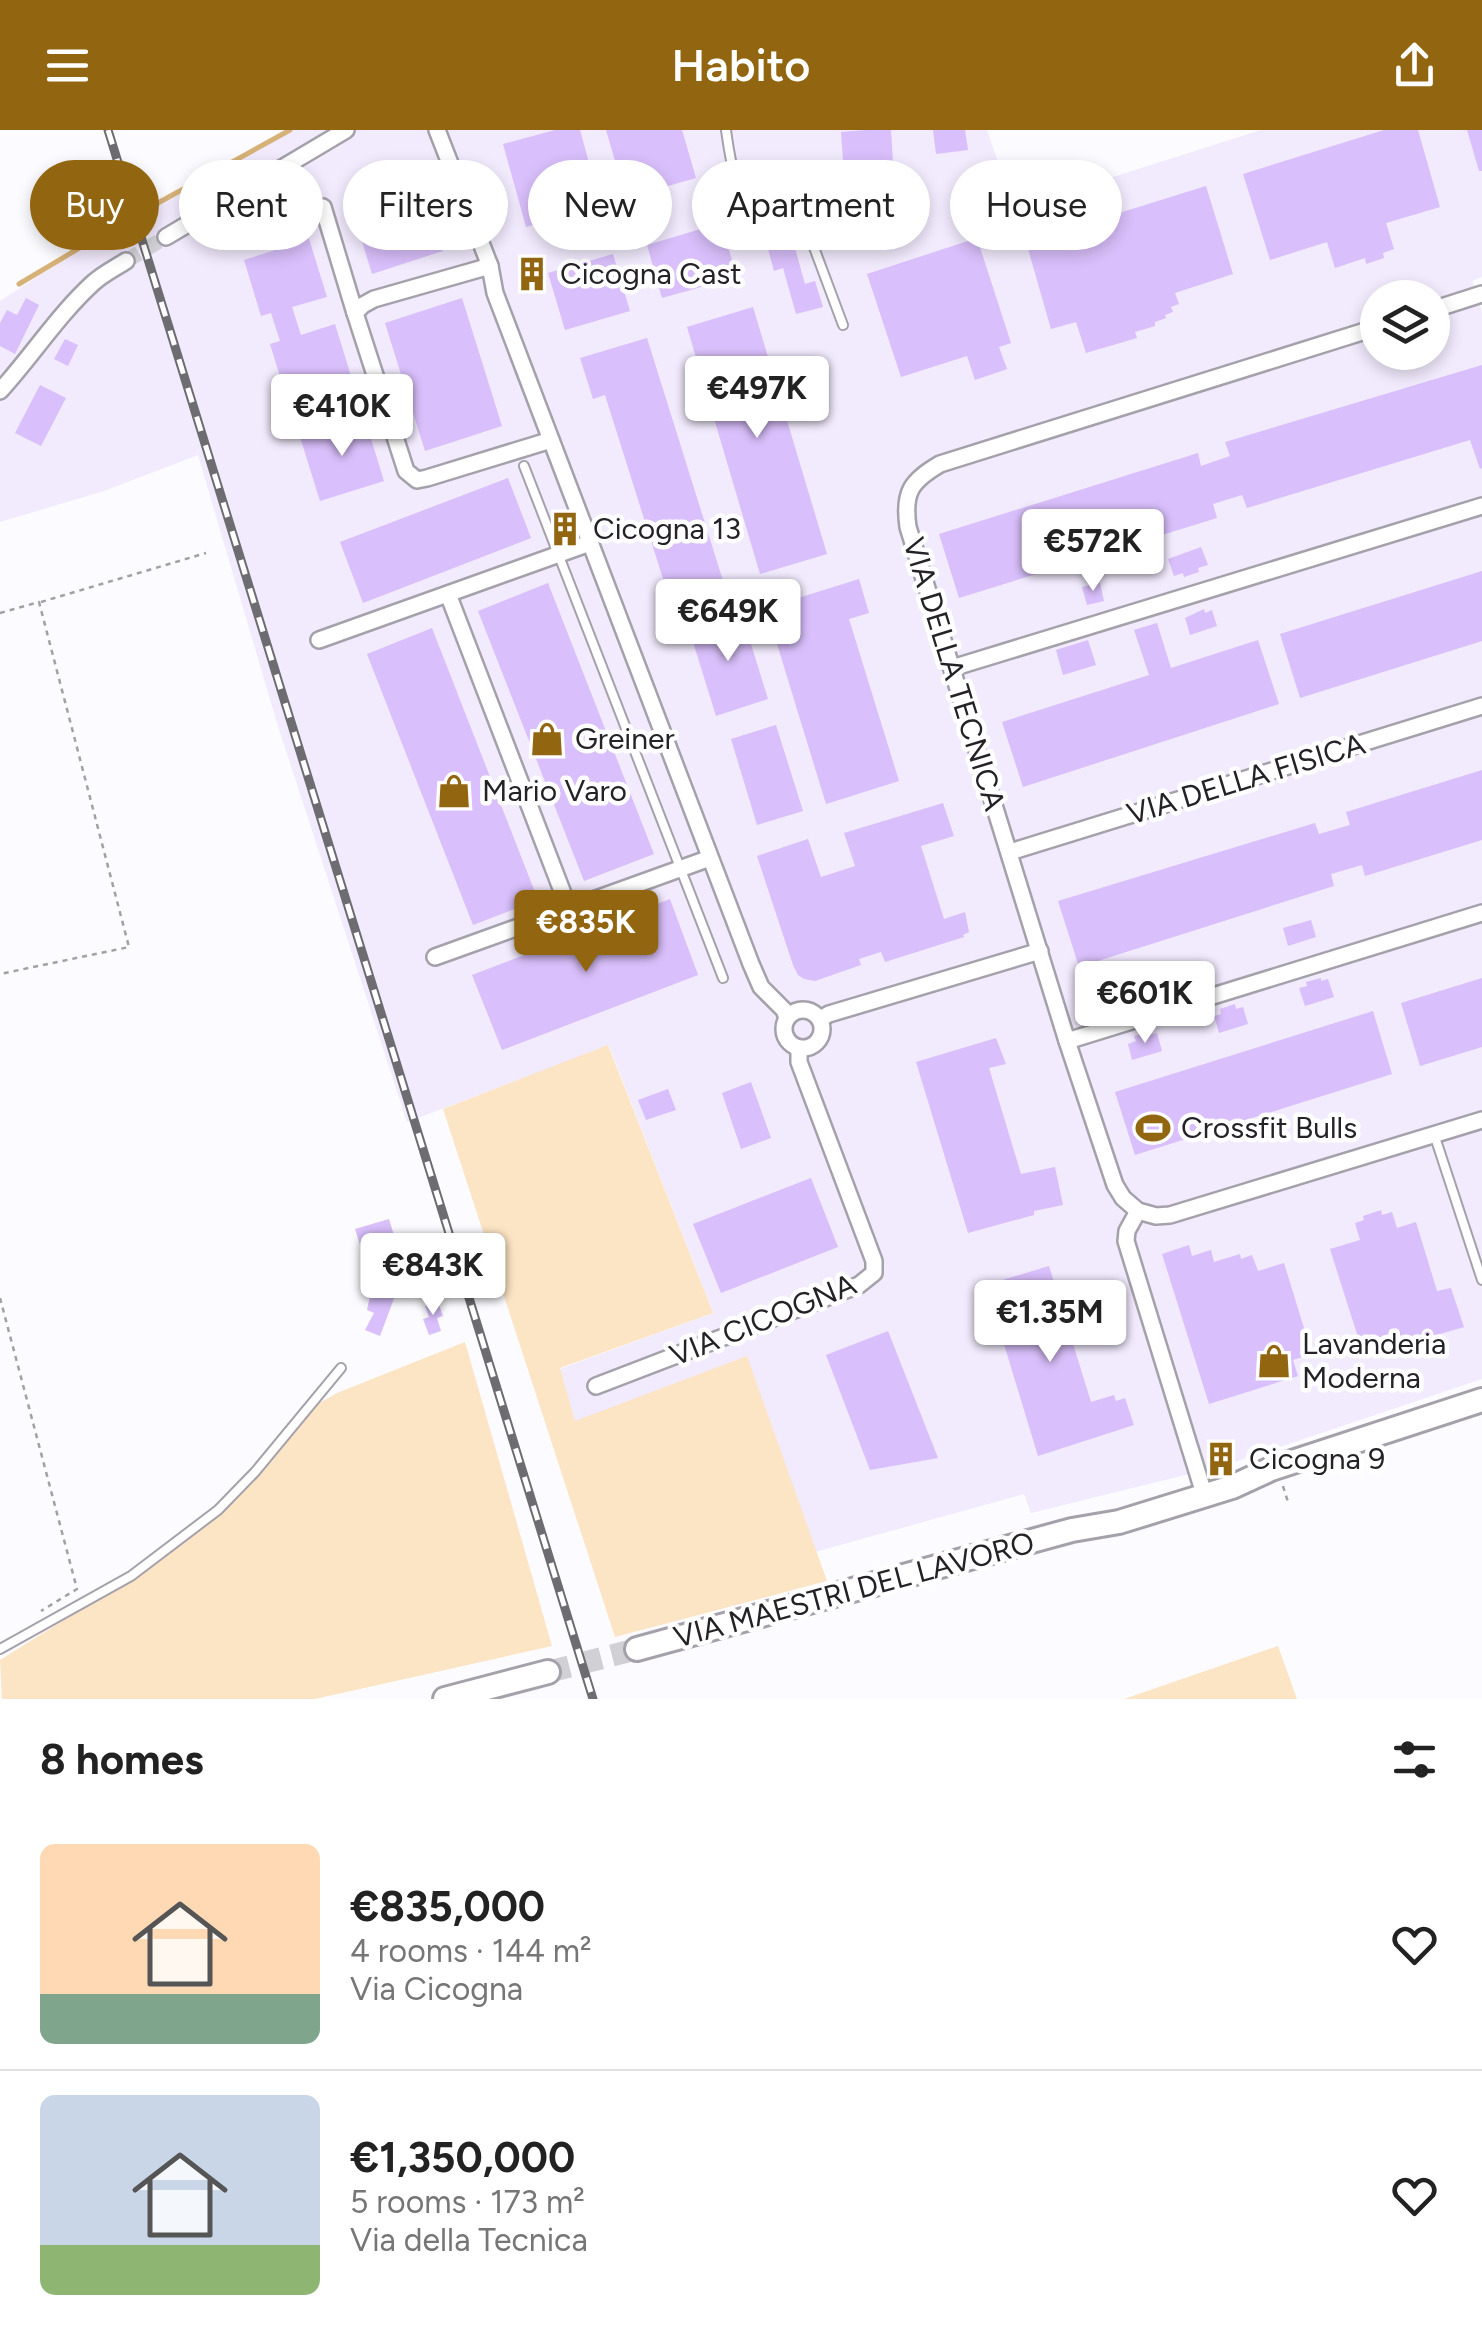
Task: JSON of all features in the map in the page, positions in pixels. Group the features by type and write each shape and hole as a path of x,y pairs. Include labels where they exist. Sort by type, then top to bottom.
{"street":[{"path":"166,237 346,130"},
{"name":"VIA CICOGNA","path":"437,130 490,266 494,293 710,858 761,987 784,1010 785,1036 799,1048 799,1062 874,1260 874,1273 858,1285 596,1386"},
{"path":"323,210 406,471 416,480 551,440"},
{"path":"0,390 86,290 126,261"},
{"path":"354,313 374,299 490,266"},
{"path":"1450,304 1482,294"},
{"name":"VIA DELLA TECNICA","path":"1138,1211 1114,1184 1067,1040 908,526 909,490 940,464 1360,333"},
{"path":"952,668 1482,506"},
{"path":"319,640 590,543"},
{"path":"448,594 569,908"},
{"name":"VIA DELLA FISICA","path":"1010,852 1482,706"},
{"path":"435,957 710,858"},
{"path":"1067,1040 1482,912"},
{"path":"820,1019 1040,951"},
{"path":"787,1018 804,1010 820,1019 821,1038 812,1047 799,1048"},
{"path":"1201,1484 1126,1241 1127,1230 1138,1211 1170,1215 1482,1120"},
{"name":"VIA MAESTRI DEL LAVORO","path":"637,1650 1072,1530 1119,1522 1276,1474 1482,1400"},
{"name":"VIA MAESTRI DEL LAVORO","path":"1072,1530 1114,1510 1227,1476 1276,1474"},
{"path":"445,1699 548,1672"}],"lane":[{"path":"726,130 739,192 746,204 760,210 800,210 843,325"},
{"path":"524,466 723,978"},
{"path":"1434,1134 1482,1280"},
{"path":"0,1649 131,1576 218,1510 342,1368"}],"path":[{"path":"0,612 206,553"},
{"path":"0,974 129,946 39,602"},
{"path":"0,1298 77,1589 31,1618"},
{"path":"1276,1474 1288,1502"}],"shaded area":[{"path":"285,130 987,130 997,160 950,160 950,250 1122,250 1122,174 1261,130 1482,130 1482,277 1472,281 1482,312 1482,1379 1226,1465 1031,1513 1024,1494 815,1552 575,1422 560,1369 713,1313 609,1046 407,1122 277,723 198,455 104,491 0,522 0,301 78,250 159,250 159,200 179,189 179,250 323,250 323,160 231,160"},
{"path":"608,1045 713,1313 560,1368 575,1421 747,1356 827,1581 615,1637 443,1109"},
{"path":"465,1342 552,1646 315,1699 2,1699 0,1660 168,1555 219,1516 309,1409 337,1393"},
{"path":"1278,1646 1297,1699 1124,1699"}],"building":[{"path":"555,130 580,130 588,160 528,160 526,227 503,144"},
{"path":"606,130 682,130 692,179 672,185 672,160 615,160"},
{"path":"891,130 893,160 843,160 841,132"},
{"path":"933,130 965,130 968,150 936,154"},
{"path":"1384,130 1418,130 1440,207 1386,223 1394,249 1383,253 1384,258 1366,264 1365,258 1335,268 1327,242 1270,260 1243,174"},
{"path":"1467,130 1482,130 1482,171 1479,171"},
{"path":"1206,186 1233,274 1175,293 1179,304 1171,307 1173,312 1155,322 1155,326 1135,332 1137,338 1086,353 1076,322 1051,329 1028,250 1122,250 1122,212"},
{"path":"692,232 692,250 729,250 737,277 662,298 648,250 672,250 672,238"},
{"path":"950,247 950,250 981,250 1011,343 999,347 1007,369 975,380 967,356 901,377 867,274"},
{"path":"275,250 312,250 327,297 292,307 301,335 335,324 355,389 290,409 270,344 280,341 271,313 261,316 244,260"},
{"path":"365,250 443,250 443,251 372,274"},
{"path":"768,250 796,250 805,284 815,281 823,307 796,314 783,268 774,271"},
{"path":"613,254 630,311 565,330 548,273"},
{"path":"26,298 39,305 15,354 0,346 0,323 7,310 17,315"},
{"path":"462,298 502,426 425,451 385,323"},
{"path":"753,307 827,554 760,574 687,327"},
{"path":"647,338 724,584 670,601 605,395 593,399 580,358"},
{"path":"65,339 78,345 68,366 54,359"},
{"path":"1482,365 1480,469 1470,440 1247,508 1242,495 1213,504 1217,518 959,598 939,534 1198,453 1201,466 1230,456 1225,442"},
{"path":"40,385 66,398 41,446 15,433"},
{"path":"364,416 384,481 320,501 300,437"},
{"path":"508,478 531,538 363,603 340,542"},
{"path":"1201,547 1208,565 1184,577 1183,573 1174,576 1168,559"},
{"path":"1482,571 1482,641 1300,698 1280,634"},
{"path":"859,579 869,613 849,619 899,781 826,804 766,608"},
{"path":"548,583 654,854 584,881 478,611"},
{"path":"1100,583 1104,601 1087,605 1082,587"},
{"path":"1204,609 1205,613 1212,610 1217,626 1190,635 1185,618"},
{"path":"741,612 768,699 716,716 689,629"},
{"path":"1157,623 1171,668 1258,640 1279,704 1023,787 1002,722 1149,675 1134,630"},
{"path":"432,628 538,900 473,925 367,654"},
{"path":"1088,640 1096,665 1063,675 1056,650"},
{"path":"776,725 803,811 757,825 731,739"},
{"path":"1482,770 1482,840 1365,876 1362,865 1331,874 1334,886 1079,967 1058,901 1315,823 1319,834 1350,825 1346,812"},
{"path":"943,803 954,836 921,846 944,919 965,912 969,932 964,937 885,962 881,952 859,959 861,965 815,981 798,975 757,856 808,839 821,877 855,866 844,833"},
{"path":"670,899 698,975 502,1050 472,975"},
{"path":"1311,920 1316,937 1288,946 1283,928"},
{"path":"1140,976 1144,990 1139,992 1141,998 1127,1002 1126,997 1121,999 1117,982"},
{"path":"1321,978 1328,979 1334,997 1305,1006 1299,988"},
{"path":"1482,978 1482,1047 1420,1066 1401,1003"},
{"path":"1235,1004 1236,1009 1243,1007 1248,1024 1219,1033 1214,1016 1221,1014 1220,1009"},
{"path":"1373,1011 1392,1074 1135,1155 1115,1092"},
{"path":"1157,1033 1162,1051 1132,1060 1128,1044 1136,1041 1134,1036"},
{"path":"996,1038 1006,1064 989,1068 1021,1174 1055,1167 1063,1205 968,1233 916,1062"},
{"path":"751,1082 771,1138 741,1149 722,1093"},
{"path":"668,1089 676,1110 646,1120 638,1100"},
{"path":"811,1178 838,1247 721,1293 693,1224"},
{"path":"1381,1210 1382,1215 1392,1212 1397,1228 1416,1222 1437,1291 1451,1288 1464,1327 1364,1356 1330,1249 1360,1240 1355,1223"},
{"path":"389,1219 401,1258 411,1255 418,1278 399,1285 380,1336 365,1330 374,1313 367,1310 372,1286 385,1282 375,1247 362,1251 355,1229"},
{"path":"1189,1245 1192,1256 1211,1250 1214,1262 1240,1254 1241,1259 1252,1255 1258,1271 1284,1263 1312,1354 1293,1360 1298,1376 1209,1404 1162,1254"},
{"path":"1049,1266 1091,1402 1114,1395 1116,1401 1125,1398 1134,1425 1038,1456 986,1285"},
{"path":"438,1302 443,1316 437,1318 441,1331 429,1335 423,1319 429,1317 425,1306"},
{"path":"888,1331 938,1458 870,1470 826,1355"}],"waterway":[{"path":"19,284 290,130"}],"tunnel":[{"path":"126,261 166,237"},
{"path":"548,1672 637,1649"}],"railway":[{"path":"108,130 593,1699"}],"place":[{"name":"Cicogna Cast","path":"532,274"},
{"name":"Cicogna 13","path":"565,529"},
{"name":"Greiner","path":"547,739"},
{"name":"Mario Varo","path":"454,791"},
{"name":"Crossfit Bulls","path":"1153,1128"},
{"name":"Lavanderia Moderna","path":"1274,1361"},
{"name":"Cicogna 9","path":"1221,1459"}]}
